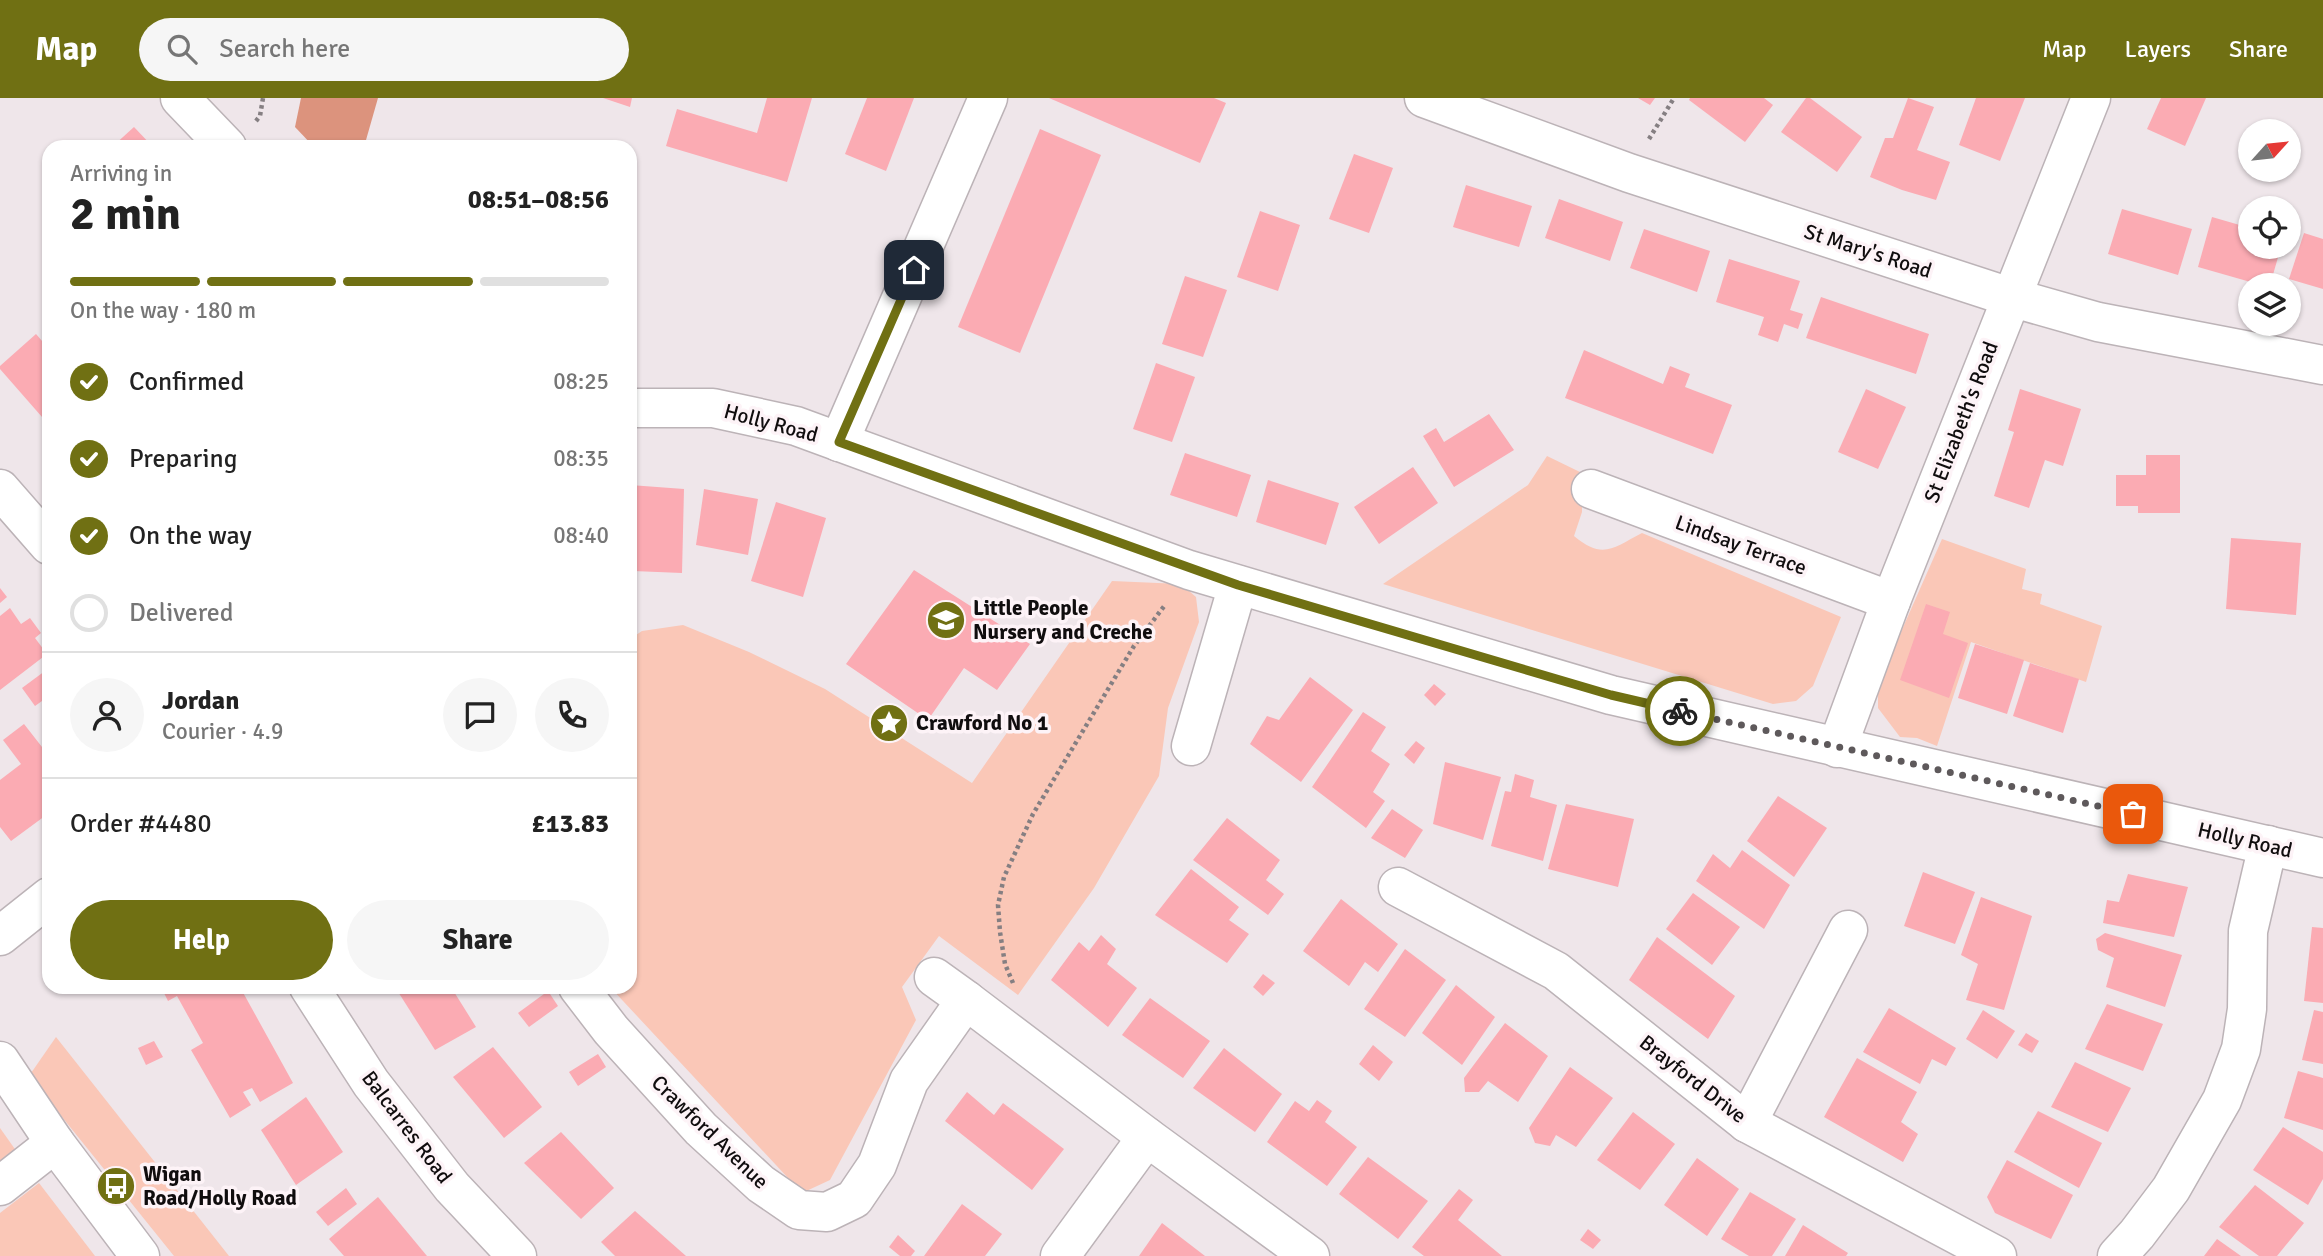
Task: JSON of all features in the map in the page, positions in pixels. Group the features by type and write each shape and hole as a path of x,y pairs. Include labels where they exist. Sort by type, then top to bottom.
{"street":[{"path":"180,98 220,140"},
{"path":"839,442 988,98"},
{"name":"St Mary's Road","path":"1424,98 1629,173 2010,297 2098,322 2323,365"},
{"name":"St Elizabeth's Road","path":"1837,748 1891,601 2091,98"},
{"name":"Holly Road","path":"637,408 713,408 796,426 1189,569 1611,695 2323,858"},
{"path":"0,489 42,537"},
{"name":"Lindsay Terrace","path":"1591,489 1891,601"},
{"path":"1191,746 1238,585"},
{"path":"2117,1256 2171,1189 2222,1100 2241,1049 2248,1009 2248,931 2267,845"},
{"name":"Brayford Drive","path":"1398,887 1556,971 1747,1123 1997,1256"},
{"path":"0,936 42,903"},
{"path":"1747,1123 1848,930"},
{"path":"934,977 1310,1256"},
{"name":"Balcarres Road","path":"314,994 379,1093 452,1187 517,1256"},
{"name":"Crawford Avenue","path":"583,994 611,1030 701,1129 761,1184 799,1210 827,1212 854,1199 877,1165 909,1081 966,1000"},
{"path":"0,1061 55,1143 140,1256"},
{"path":"1060,1256 1147,1137"},
{"path":"0,1186 55,1143"}],"path":[{"path":"1016,1039 1018,995 1005,964 1000,932 999,905 1004,877 1033,814 1134,646 1189,569"}],"shaded area":[{"path":"301,98 378,98 366,140 307,140 295,127"},
{"path":"1547,456 1582,473 1582,512 1574,536 1593,548 1601,550 1615,547 1642,533 1841,617 1813,686 1796,701 1773,704 1383,584 1528,485"},
{"path":"1942,539 2026,569 2022,589 2042,594 2040,604 2102,626 2086,682 1971,642 1937,746 1917,738 1900,737 1878,708 1878,684"},
{"path":"1112,581 1181,584 1196,597 1199,622 1168,708 1159,776 1094,888 1018,995 939,936 902,987 916,1020 830,1180 802,1193 617,994 637,994 637,634 642,631 683,625 749,652 825,689 972,783"},
{"path":"56,1037 229,1256 174,1256 29,1076"},
{"path":"0,1128 17,1152 0,1165"},
{"path":"39,1183 95,1256 0,1256 0,1213"}],"building":[{"path":"603,98 632,98 630,107"},
{"path":"767,98 812,98 787,182 666,146 677,109 757,133"},
{"path":"867,98 914,98 886,171 845,154"},
{"path":"1049,98 1214,98 1226,103 1200,163"},
{"path":"1638,98 1655,98 1650,105"},
{"path":"1764,98 1773,105 1745,142 1689,100"},
{"path":"1806,98 1810,98 1862,137 1837,172 1781,132"},
{"path":"1908,98 1934,107 1917,150 1950,162 1936,200 1870,177 1885,138 1893,138"},
{"path":"1976,98 2025,98 2000,161 1959,145"},
{"path":"2161,98 2206,98 2185,146 2147,129"},
{"path":"134,127 146,140 120,140"},
{"path":"1040,129 1101,155 1020,353 958,327"},
{"path":"1354,154 1393,168 1369,233 1329,219"},
{"path":"1466,185 1532,206 1519,247 1453,227"},
{"path":"1559,199 1623,222 1610,261 1545,238"},
{"path":"2122,209 2192,229 2178,275 2108,254"},
{"path":"1260,211 1300,225 1278,291 1237,277"},
{"path":"2212,217 2238,225 2238,259 2278,259 2273,273 2238,273 2238,278 2198,267"},
{"path":"1644,229 1710,251 1697,292 1630,268"},
{"path":"2304,233 2323,239 2323,289 2301,283 2301,273 2291,273 2296,259 2301,259"},
{"path":"1729,259 1800,281 1790,310 1803,314 1798,329 1784,324 1778,342 1758,335 1764,317 1716,302"},
{"path":"1185,276 1227,290 1203,357 1162,344"},
{"path":"1821,297 1929,334 1916,374 1806,338"},
{"path":"36,334 42,341 42,417 0,369 0,366"},
{"path":"1584,350 1663,384 1670,366 1690,374 1685,387 1732,405 1713,454 1565,398"},
{"path":"1156,363 1195,377 1172,442 1133,429"},
{"path":"1866,389 1906,407 1878,469 1838,452"},
{"path":"2020,389 2081,409 2063,466 2045,460 2029,508 1994,496 2014,432 2008,430"},
{"path":"1489,414 1514,450 1454,487 1423,436 1436,428 1444,442"},
{"path":"1185,453 1251,475 1237,517 1170,495"},
{"path":"2146,455 2180,455 2180,513 2138,513 2138,506 2116,506 2116,475 2146,475"},
{"path":"1413,467 1438,503 1379,544 1354,507"},
{"path":"1268,480 1339,503 1326,545 1256,522"},
{"path":"637,486 684,489 682,573 637,571"},
{"path":"704,489 758,499 748,555 696,545"},
{"path":"776,502 826,518 803,597 751,581"},
{"path":"2231,538 2301,543 2296,615 2226,609"},
{"name":"Little People Nursery and Creche","path":"914,570 1030,644 997,690 964,668 928,720 846,664"},
{"path":"0,588 7,597 0,603"},
{"path":"1926,604 1950,612 1943,634 1968,643 1949,698 1900,680"},
{"path":"10,608 21,624 30,618 41,633 35,638 42,647 42,658 0,690 0,616"},
{"path":"1975,644 2024,660 2007,714 1958,698"},
{"path":"2030,663 2079,679 2063,733 2013,716"},
{"path":"42,673 42,701 35,706 22,688"},
{"path":"1310,677 1353,710 1301,782 1250,744 1267,716 1279,720"},
{"path":"1434,684 1446,694 1435,706 1424,695"},
{"path":"1363,712 1386,727 1371,751 1390,764 1373,792 1385,801 1366,828 1312,787"},
{"path":"24,724 42,747 42,818 11,841 0,827 0,780 21,764 3,740"},
{"path":"1416,741 1425,748 1414,764 1404,755"},
{"path":"1445,762 1501,777 1483,840 1433,824"},
{"path":"1515,774 1534,780 1530,797 1557,805 1543,861 1491,846 1505,791 1511,792"},
{"path":"1778,796 1827,828 1794,877 1747,841"},
{"path":"1566,804 1634,819 1618,887 1548,869"},
{"path":"1392,809 1423,830 1405,858 1371,838"},
{"path":"1227,818 1280,860 1266,880 1284,894 1268,915 1193,860"},
{"path":"1742,850 1790,885 1764,929 1696,881 1713,854 1730,868"},
{"path":"1191,869 1239,907 1229,920 1249,934 1227,963 1155,915"},
{"path":"1923,872 1975,892 1955,944 1904,926"},
{"path":"2128,874 2188,887 2174,937 2103,923 2107,900 2119,902"},
{"path":"1693,893 1740,927 1712,965 1666,929"},
{"path":"1981,897 2032,916 2004,1010 1966,1000 1978,964 1961,955"},
{"path":"1341,899 1398,944 1378,972 1365,962 1349,986 1303,951"},
{"path":"2312,927 2323,928 2323,1003 2304,1001"},
{"path":"2105,933 2182,955 2165,1007 2106,987 2114,958 2098,950 2096,939"},
{"path":"1101,935 1116,949 1107,964 1137,988 1108,1027 1051,980 1079,942 1089,951"},
{"path":"1657,937 1735,996 1708,1039 1629,980"},
{"path":"1405,949 1446,980 1405,1037 1364,1009"},
{"path":"1263,974 1275,983 1263,996 1253,987"},
{"path":"1456,985 1495,1017 1462,1065 1422,1033"},
{"path":"164,994 244,994 293,1083 260,1102 252,1088 243,1092 251,1105 230,1118 191,1050 203,1043 177,996 168,1001"},
{"path":"399,994 455,994 476,1027 435,1050"},
{"path":"544,994 550,994 558,1006 529,1027 518,1013"},
{"path":"1150,998 1210,1041 1183,1078 1122,1035"},
{"path":"2107,1004 2163,1024 2143,1071 2085,1049"},
{"path":"1889,1008 1956,1048 1946,1066 1932,1059 1920,1084 1863,1052"},
{"path":"1983,1010 2015,1031 1997,1059 1966,1039"},
{"path":"2314,1010 2323,1012 2323,1064 2302,1060"},
{"path":"1505,1023 1548,1056 1518,1102 1488,1081 1479,1092 1465,1092 1464,1078"},
{"path":"2026,1033 2039,1041 2032,1053 2018,1045"},
{"path":"154,1041 163,1057 146,1065 138,1048"},
{"path":"1373,1045 1393,1062 1379,1081 1359,1064"},
{"path":"493,1047 542,1107 504,1138 453,1077"},
{"path":"1224,1048 1282,1094 1255,1132 1193,1088"},
{"path":"598,1054 606,1067 578,1086 569,1072"},
{"path":"1857,1058 1917,1092 1901,1122 1918,1134 1903,1162 1824,1117"},
{"path":"2075,1062 2131,1088 2108,1132 2051,1107"},
{"path":"1570,1067 1613,1098 1576,1147 1556,1135 1550,1146 1535,1143 1529,1128"},
{"path":"2298,1071 2323,1078 2323,1130 2284,1118"},
{"path":"967,1092 994,1115 1003,1103 1064,1149 1032,1190 945,1121"},
{"path":"306,1097 343,1152 296,1185 261,1130"},
{"path":"1317,1100 1332,1111 1325,1122 1357,1147 1327,1186 1267,1142 1295,1101 1309,1111"},
{"path":"2038,1111 2102,1143 2079,1188 2014,1152"},
{"path":"1633,1112 1675,1144 1640,1190 1597,1160"},
{"path":"2283,1127 2323,1152 2323,1179 2308,1205 2253,1170"},
{"path":"561,1132 614,1188 581,1219 524,1163"},
{"path":"1368,1157 1428,1201 1398,1239 1339,1194"},
{"path":"1697,1158 1739,1189 1707,1236 1664,1205"},
{"path":"2007,1160 2073,1195 2051,1239 1995,1213 1987,1197"},
{"path":"2255,1185 2304,1223 2277,1256 2259,1256 2219,1227"},
{"path":"346,1188 357,1204 328,1226 316,1212"},
{"path":"1459,1189 1473,1200 1458,1220 1502,1256 1424,1256 1412,1247"},
{"path":"1750,1192 1796,1219 1772,1256 1749,1256 1721,1239"},
{"path":"378,1197 427,1256 344,1256 329,1239"},
{"path":"962,1204 1002,1234 985,1256 924,1256"},
{"path":"635,1211 686,1256 615,1256 601,1242"},
{"path":"1162,1223 1205,1256 1139,1256"},
{"path":"1803,1225 1848,1253 1846,1256 1785,1256"},
{"path":"1588,1229 1601,1240 1593,1249 1580,1240"},
{"path":"898,1235 915,1251 911,1256 900,1256 889,1247"},
{"path":"2217,1239 2241,1256 2204,1256"}],"way so far":[{"path":"1680,711 2133,814"}],"place":[{"name":"Little People Nursery and Creche","path":"946,620"},
{"name":"Crawford No 1","path":"889,723"},
{"name":"Wigan Road/Holly Road","path":"116,1186"}],"route":[{"path":"914,270 839,442 1238,585 1611,695 1680,711"}]}
